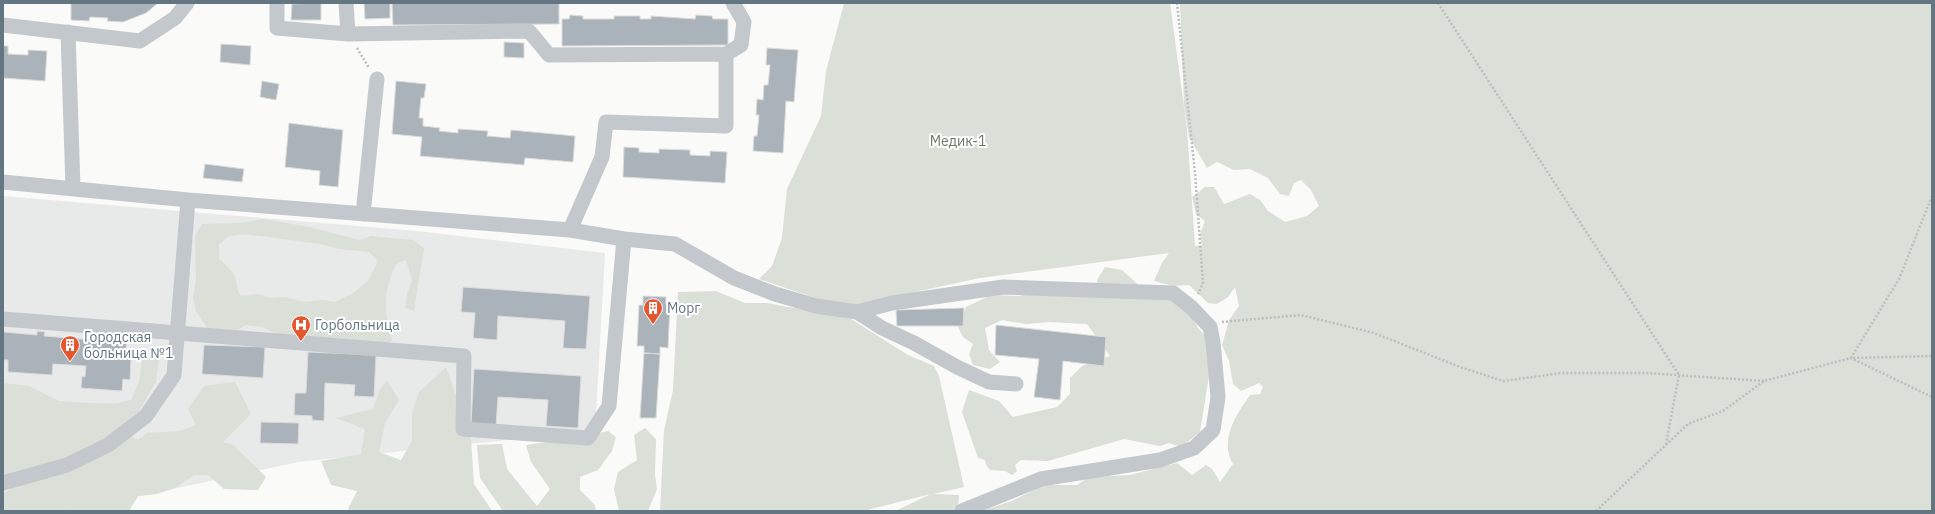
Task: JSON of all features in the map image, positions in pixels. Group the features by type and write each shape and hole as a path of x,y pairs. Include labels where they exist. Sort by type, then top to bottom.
{"street":[{"path":"3,25 140,41 175,18 187,3"},
{"path":"277,3 277,28 348,34 529,31 549,55 726,54 741,45 744,22 733,3"},
{"path":"346,3 348,34"},
{"path":"68,32 73,188"},
{"path":"570,230 602,157 606,122 726,126 726,54"},
{"path":"364,214 377,80"},
{"path":"3,182 188,200 570,230 624,239 675,244 734,278 775,294 816,306 857,312 892,303 1003,287 1173,293 1191,307 1210,327 1213,342 1218,397 1213,430 1194,448 1160,460 1041,479 962,511"},
{"path":"3,483 67,465 108,445 146,416 174,375 188,200"},
{"path":"3,319 464,356 462,429 588,438 609,406 624,239"},
{"path":"857,312 882,328 914,343 956,367 989,382 1016,384"}],"path":[{"path":"1177,3 1195,173 1203,283 1191,307"},
{"path":"1438,3 1679,375 1666,444"},
{"path":"348,34 377,80"},
{"path":"1851,358 1899,279 1932,196"},
{"path":"1210,327 1218,322 1300,315 1374,333 1460,367 1503,381 1562,373 1646,373 1764,381 1851,358 1932,356"},
{"path":"1851,358 1932,397"},
{"path":"1596,511 1688,424 1723,411 1764,381"}],"shaded area":[{"name":"Горбольница","path":"3,196 417,231 605,253 595,431 298,462 72,511 3,511"}],"green space":[{"name":"Медик-1","path":"844,3 1170,3 1187,129 1195,246 1202,245 1200,234 1205,221 1196,214 1192,197 1205,187 1214,187 1224,204 1250,194 1260,200 1268,211 1285,222 1307,216 1319,206 1311,190 1301,180 1294,183 1289,196 1280,194 1268,178 1250,169 1234,170 1217,162 1207,168 1189,137 1184,105 1180,3 1932,3 1932,511 981,511 1012,501 1044,485 1077,485 1089,477 1130,475 1177,463 1192,475 1206,465 1212,469 1220,482 1233,464 1229,455 1228,446 1231,428 1235,419 1250,395 1260,394 1263,387 1259,383 1241,391 1233,384 1229,361 1222,345 1229,320 1239,306 1235,287 1228,297 1217,304 1208,303 1189,285 1173,286 1154,281 1162,263 1169,253 980,278 850,306 824,301 759,279 772,266 782,238 787,189 821,116 826,71"},
{"path":"263,219 309,227 359,240 371,236 413,240 424,248 414,311 405,308 407,294 412,280 406,260 397,263 389,283 386,310 392,340 381,350 285,338 262,327 246,325 232,333 211,334 196,311 193,297 196,280 195,236 202,224 241,223","holes":["245,234 320,244 339,249 369,252 378,261 368,281 352,294 335,302 323,300 304,302 285,297 271,298 257,294 241,296 234,274 219,259 219,244 229,236"]},
{"path":"1105,267 1122,270 1146,292 1168,298 1190,311 1198,328 1206,337 1209,376 1200,432 1181,447 1169,443 1160,446 1124,439 1048,461 1021,460 1015,465 1017,471 1012,475 1005,471 990,470 986,465 985,460 978,458 962,412 969,390 999,401 1013,417 1057,407 1070,394 1070,378 1082,366 1110,356 1087,324 1049,322 1026,324 1002,320 985,328 989,350 1000,362 990,369 973,365 969,354 973,344 963,337 958,327 966,307 991,295 1020,296 1045,288 1098,291 1097,280"},
{"path":"716,291 745,303 768,303 814,310 851,319 908,355 934,366 939,376 964,487 933,494 959,495 958,511 895,511 931,494 863,511 660,511 664,430 673,390 678,292"},
{"path":"160,351 156,381 136,417 118,430 138,440 147,433 179,431 196,425 188,409 204,386 235,382 251,414 223,442 233,445 266,477 258,490 224,489 208,475 194,475 175,488 157,494 138,496 129,511 77,511 72,509 70,511 3,511 3,494 13,487 3,480 3,383 29,386 59,401 113,404 131,400 139,382 142,358"},
{"path":"446,367 471,439 474,484 492,511 351,511 348,509 357,491 331,485 321,461 361,454 365,429 336,418 373,409 380,389 387,381 399,400 385,423 379,452 401,460 412,441 412,413 419,392"},
{"path":"645,428 656,439 655,475 657,489 648,511 619,511 614,489 618,472 637,460 634,435"},
{"path":"608,431 616,437 612,451 598,470 580,477 580,490 595,505 596,511 503,511 480,478 477,445 502,444 507,469 537,506 550,489 531,462 526,445 583,437"}],"building":[{"path":"71,3 158,3 146,13 123,22 107,21 108,18 90,17 89,21 71,20"},
{"path":"321,3 321,20 291,20 292,4"},
{"path":"364,3 390,3 390,18 365,19"},
{"path":"392,3 559,3 559,24 393,25"},
{"path":"570,15 583,16 583,19 614,19 614,16 640,16 640,19 651,19 651,16 695,19 696,15 712,16 713,19 728,19 728,45 562,46 562,19 569,19"},
{"path":"504,42 524,43 524,58 504,57"},
{"path":"221,44 251,46 250,65 220,62"},
{"path":"3,46 8,46 8,54 28,55 28,50 47,51 45,81 3,78"},
{"path":"767,48 798,50 794,102 786,101 783,153 753,151 754,136 757,136 759,115 756,115 757,99 763,100 764,85 768,85 770,65 766,65"},
{"path":"262,81 279,84 276,100 260,97"},
{"path":"396,81 426,84 424,98 421,98 419,118 423,118 423,126 440,128 439,131 458,133 458,129 488,131 487,136 510,138 511,130 575,136 573,162 525,158 524,165 420,156 422,137 392,134"},
{"path":"289,123 343,130 338,187 319,185 320,171 285,167"},
{"path":"624,147 639,148 639,152 659,153 659,149 690,150 690,155 710,156 710,151 727,152 725,183 623,177"},
{"path":"205,164 244,169 242,182 203,178"},
{"path":"463,287 590,296 586,349 563,348 565,321 498,316 497,340 473,338 475,313 461,312"},
{"name":"Морг","path":"643,296 666,297 666,304 670,305 668,348 660,347 660,354 644,353 644,346 637,346 639,305 643,305"},
{"path":"964,308 963,326 897,326 896,310"},
{"path":"996,325 1106,337 1104,366 1063,361 1060,400 1034,397 1039,359 995,355"},
{"name":"Городская больница №1","path":"37,331 45,332 44,336 118,342 118,338 127,339 125,357 131,357 130,380 123,379 122,391 81,388 82,376 85,377 86,366 53,364 52,375 8,372 8,360 3,360 3,332 37,335"},
{"path":"204,345 265,347 263,378 202,374"},
{"path":"308,352 376,355 374,397 354,396 355,385 325,383 324,421 312,420 312,416 294,415 295,393 306,393"},
{"path":"644,353 660,354 656,418 640,418"},
{"path":"474,369 581,376 578,428 546,426 548,400 498,397 496,425 471,424"},
{"path":"261,422 299,423 298,444 260,443"}],"place":[{"name":"Морг","path":"653,325"},
{"name":"Горбольница","path":"301,342"},
{"name":"Городская больница №1","path":"70,362"}]}
